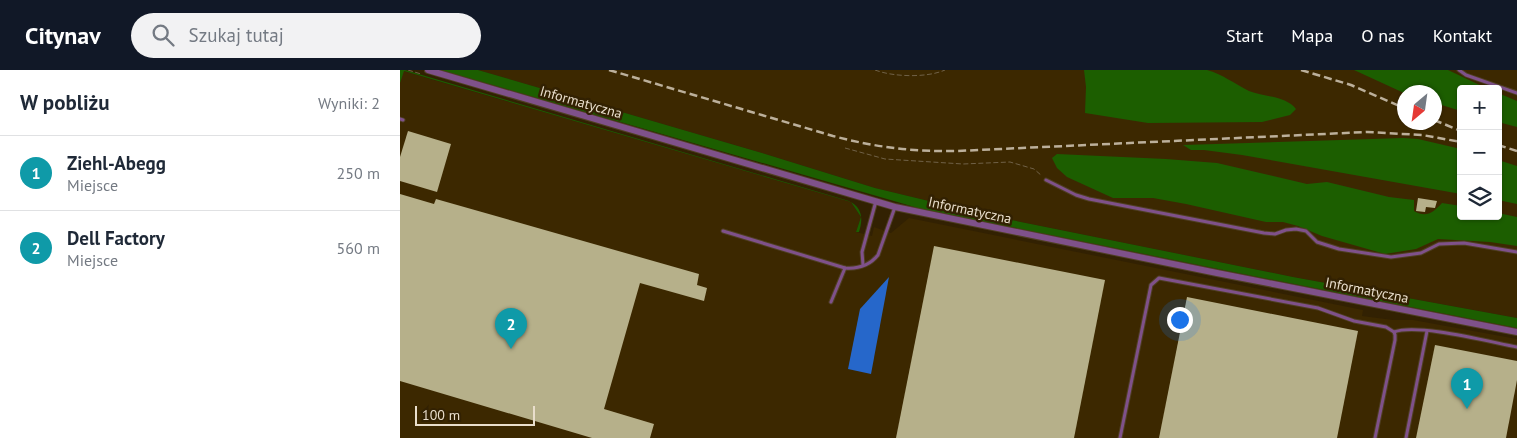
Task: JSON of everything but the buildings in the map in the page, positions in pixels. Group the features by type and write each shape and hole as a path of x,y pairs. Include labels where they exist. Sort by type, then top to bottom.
{"street":[{"name":"Informatyczna","path":"428,70 895,206 1217,273 1517,332"}],"lane":[{"path":"1458,70 1466,75 1517,93"},
{"path":"1046,180 1076,195 1089,199 1264,233 1275,234 1296,229 1306,232 1317,242 1339,249 1391,257 1421,253 1439,244 1464,244 1517,252"},
{"path":"863,265 862,252 876,201"},
{"path":"723,231 845,268 855,268 873,262 878,255 895,206"},
{"path":"831,302 845,268"},
{"path":"1120,438 1151,285 1159,278 1318,308 1354,321 1386,327 1394,332"},
{"path":"1394,332 1402,329 1427,331 1517,348"},
{"path":"1406,438 1427,331"},
{"path":"1375,438 1395,340 1394,332"}],"path":[{"path":"875,70 900,76 945,70"},
{"path":"845,148 885,159 963,164 1010,162 1034,169 1046,180"}],"shaded area":[{"path":"400,70 851,202 861,217 856,232 872,236 874,227 891,233 909,218 1363,310 1362,316 1393,320 1413,320 1517,339 1517,438 400,438"},
{"path":"478,70 1517,70 1517,318 1293,277 987,215 875,188"}],"green space":[{"path":"400,70 405,70 850,202 404,71 400,83"},
{"path":"441,70 478,70 875,188 987,215 1293,277 1517,318 1517,328 918,208"},
{"path":"1084,70 1207,70 1249,91 1287,102 1296,109 1290,115 1262,122 1148,123 1085,113 1086,87"},
{"path":"1354,70 1448,70 1480,85 1457,85 1457,110 1442,105 1442,85 1397,85 1397,90"},
{"path":"1502,95 1517,101 1517,127 1502,123"},
{"path":"1418,139 1457,148 1457,193 1242,155 1191,150 1183,145"},
{"path":"1057,154 1217,163 1307,184 1327,182 1389,197 1414,200 1414,211 1422,214 1432,212 1442,203 1457,205 1457,220 1502,220 1502,214 1517,217 1517,246 1490,242 1438,239 1416,249 1385,254 1322,236 1283,222 1266,222 1153,198 1113,198 1067,177 1057,168 1052,158"},
{"path":"1502,161 1517,166 1517,204 1502,201"},
{"path":"851,202 857,207 861,217"},
{"path":"861,217 861,223 859,232 856,232"}],"water":[{"path":"889,277 871,374 848,369 860,309"}],"railway":[{"path":"609,70 833,136 879,146 910,150 957,151 1367,132 1422,135 1457,141"},
{"path":"1301,70 1351,85 1397,105"},
{"path":"1442,123 1459,130"},
{"path":"1502,146 1517,151"}],"place":[{"name":"Dell Factory","path":"511,349"},
{"name":"Ziehl-Abegg","path":"1467,409"}]}
